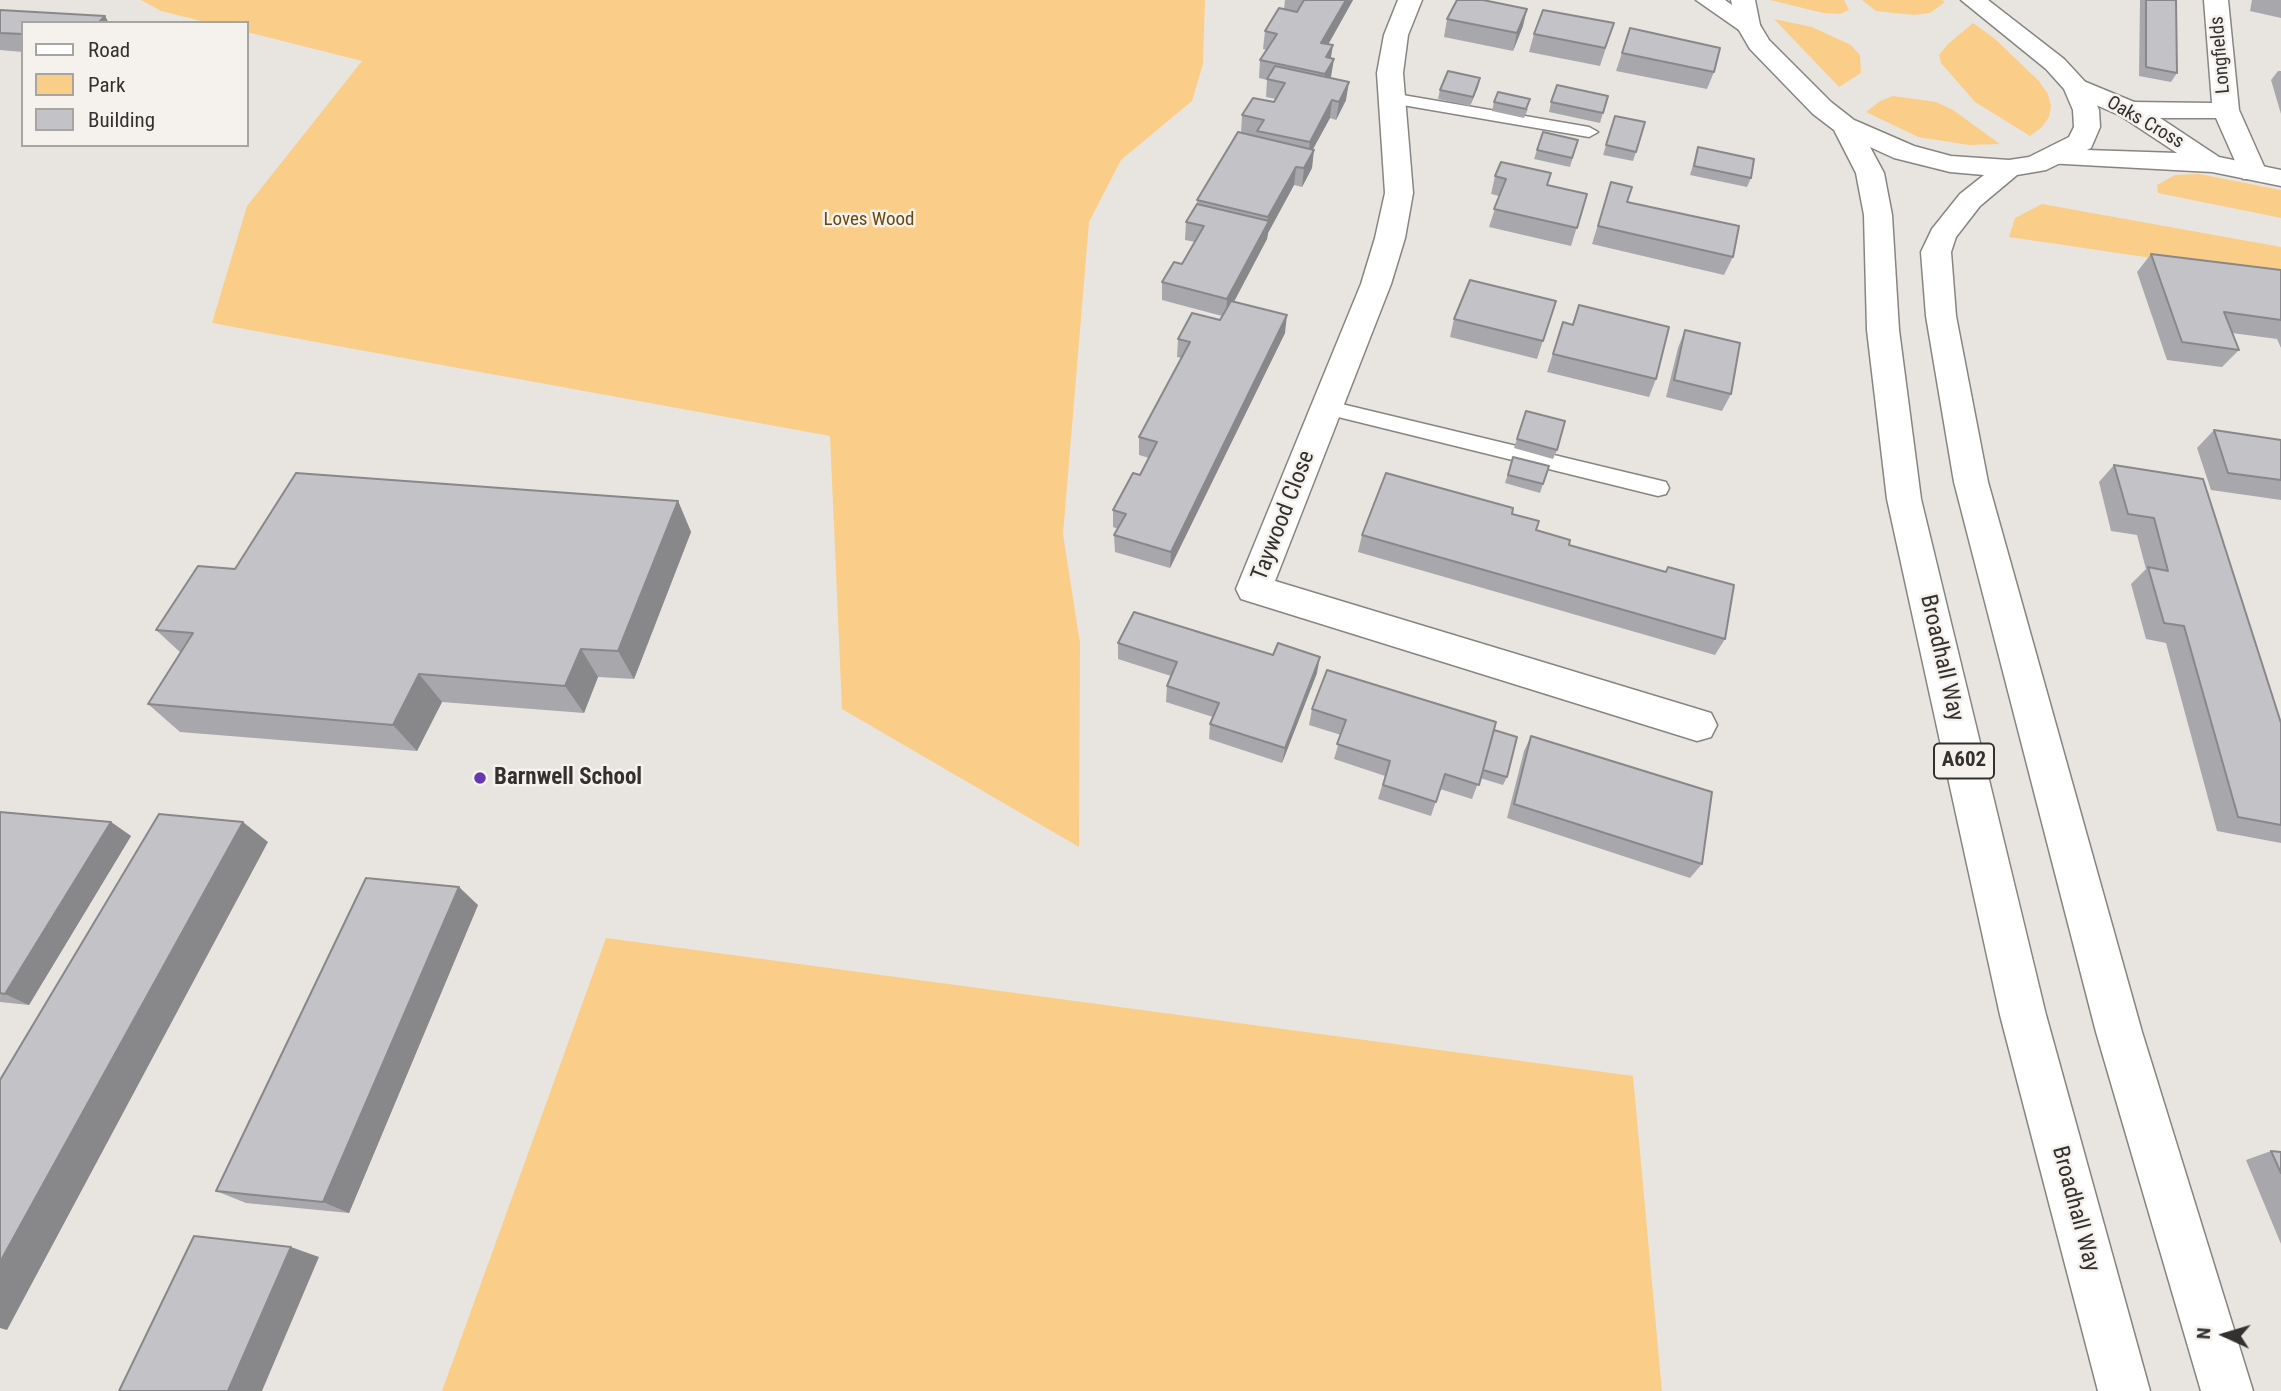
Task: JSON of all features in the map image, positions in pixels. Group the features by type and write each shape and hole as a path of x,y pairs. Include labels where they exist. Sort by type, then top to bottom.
{"main road":[{"name":"Taywood Close","path":"1410,0 1396,35 1391,98 1399,194 1390,238 1376,284 1254,589 1697,725"},
{"path":"1708,0 1745,13 1759,44 1780,68 1845,126 1924,159 1950,164 2009,168 2036,164 2056,157 2081,142 2087,127 2086,110 2076,86 2055,64 1973,0"},
{"name":"Longfields","path":"2216,0 2226,110 2253,173"},
{"name":"Oaks Cross","path":"2076,86 2130,110 2212,164"},
{"name":"Longfields","path":"2130,110 2226,110"},
{"name":"Broadhall Way","path":"1845,126 1870,173 1878,215 1883,330 1904,499 2023,1015 2124,1391"},
{"name":"Oaks Cross","path":"2056,157 2140,158 2212,164 2281,178"},
{"path":"2009,168 1970,200 1952,220 1939,244 1937,277 1948,354 1971,482 2046,764 2119,1032 2227,1391"}],"lane":[{"path":"1391,98 1590,132"},
{"path":"1325,407 1658,488"}],"green space":[{"name":"Loves Wood","path":"141,0 1205,0 1203,64 1192,101 1121,160 1089,222 1063,534 1080,643 1079,847 842,709 830,436 212,323 247,206 362,61 248,32 248,21 201,21 161,11"},
{"path":"1770,0 1844,0 1849,10 1840,14 1823,13"},
{"path":"1862,0 1945,2 1930,13 1914,15 1876,11"},
{"path":"1774,19 1812,27 1851,45 1860,55 1861,73 1839,87"},
{"path":"1973,23 1994,38 2039,81 2048,94 2051,106 2049,117 2042,127 2030,136 1975,102 1941,63 1939,55"},
{"path":"1893,96 1936,102 1953,110 2000,144 1969,145 1918,137 1866,112 1880,101"},
{"path":"2199,174 2281,190 2281,218 2158,193 2157,185 2175,175"},
{"path":"2042,204 2281,247 2281,277 2009,237 2015,218"},
{"path":"606,938 1633,1076 1662,1391 442,1391"}],"building":[{"path":"1304,0 1346,0 1321,43 1333,45 1326,57 1334,59 1325,74 1260,60 1277,34 1265,31 1279,8 1297,12"},
{"path":"1457,0 1483,0 1527,9 1517,33 1447,19"},
{"path":"2146,0 2176,0 2177,73 2146,67"},
{"path":"0,10 105,16 100,21 21,21 21,34 0,33"},
{"path":"1543,10 1614,23 1605,48 1534,34"},
{"path":"1630,28 1720,48 1714,72 1622,53"},
{"path":"1275,66 1349,82 1339,102 1332,100 1310,142 1257,131 1264,120 1242,115 1253,98 1274,102 1285,83 1267,79"},
{"path":"1448,71 1480,78 1473,97 1440,90"},
{"path":"1557,85 1608,96 1603,113 1551,102"},
{"path":"1498,92 1530,99 1526,109 1494,102"},
{"path":"1615,116 1645,122 1636,152 1606,145"},
{"path":"1238,132 1314,150 1304,168 1296,167 1268,217 1197,200"},
{"path":"1543,132 1578,140 1572,158 1537,150"},
{"path":"1698,147 1754,159 1751,178 1694,166"},
{"path":"1501,162 1551,173 1547,185 1587,194 1577,228 1494,209 1506,179 1495,176"},
{"path":"1611,182 1632,187 1627,202 1739,226 1733,257 1598,226"},
{"path":"1197,204 1269,221 1227,299 1162,282 1174,262 1182,264 1204,226 1186,222"},
{"path":"2151,254 2281,270 2281,320 2224,312 2239,350 2182,342"},
{"path":"1470,280 1556,301 1543,341 1454,319"},
{"path":"1231,301 1287,315 1171,552 1114,535 1126,514 1113,510 1133,473 1140,475 1157,442 1139,437 1190,342 1178,339 1192,313 1220,320"},
{"path":"1579,305 1669,327 1656,379 1553,354 1563,322 1573,325"},
{"path":"1685,330 1740,343 1731,394 1674,380"},
{"path":"1526,411 1565,421 1557,450 1517,439"},
{"path":"2214,430 2281,440 2281,480 2228,473"},
{"path":"1513,457 1549,466 1543,484 1508,475"},
{"path":"2114,465 2203,479 2281,723 2281,825 2238,817 2184,626 2164,623 2148,567 2168,571 2154,518 2128,514"},
{"path":"296,473 678,501 618,651 581,649 565,686 419,674 393,725 148,704 193,633 156,630 198,566 235,569"},
{"path":"1386,473 1513,508 1512,514 1539,521 1536,530 1570,540 1569,545 1666,572 1668,567 1734,585 1725,639 1362,535"},
{"path":"1134,612 1273,655 1278,643 1320,657 1285,748 1210,724 1219,703 1167,686 1177,662 1118,643"},
{"path":"1327,670 1496,722 1479,785 1445,774 1436,802 1383,785 1390,761 1337,744 1346,720 1312,709"},
{"path":"1494,730 1517,737 1507,777 1483,770"},
{"path":"1531,736 1712,792 1702,864 1514,804"},
{"path":"0,812 111,822 5,994 0,993"},
{"path":"159,814 243,822 0,1262 0,1080"},
{"path":"366,878 459,887 323,1202 216,1191"},
{"path":"2271,1151 2281,1152 2281,1173"},
{"path":"194,1236 291,1247 228,1391 119,1391"}],"place":[{"name":"Barnwell School","path":"480,778"}]}
